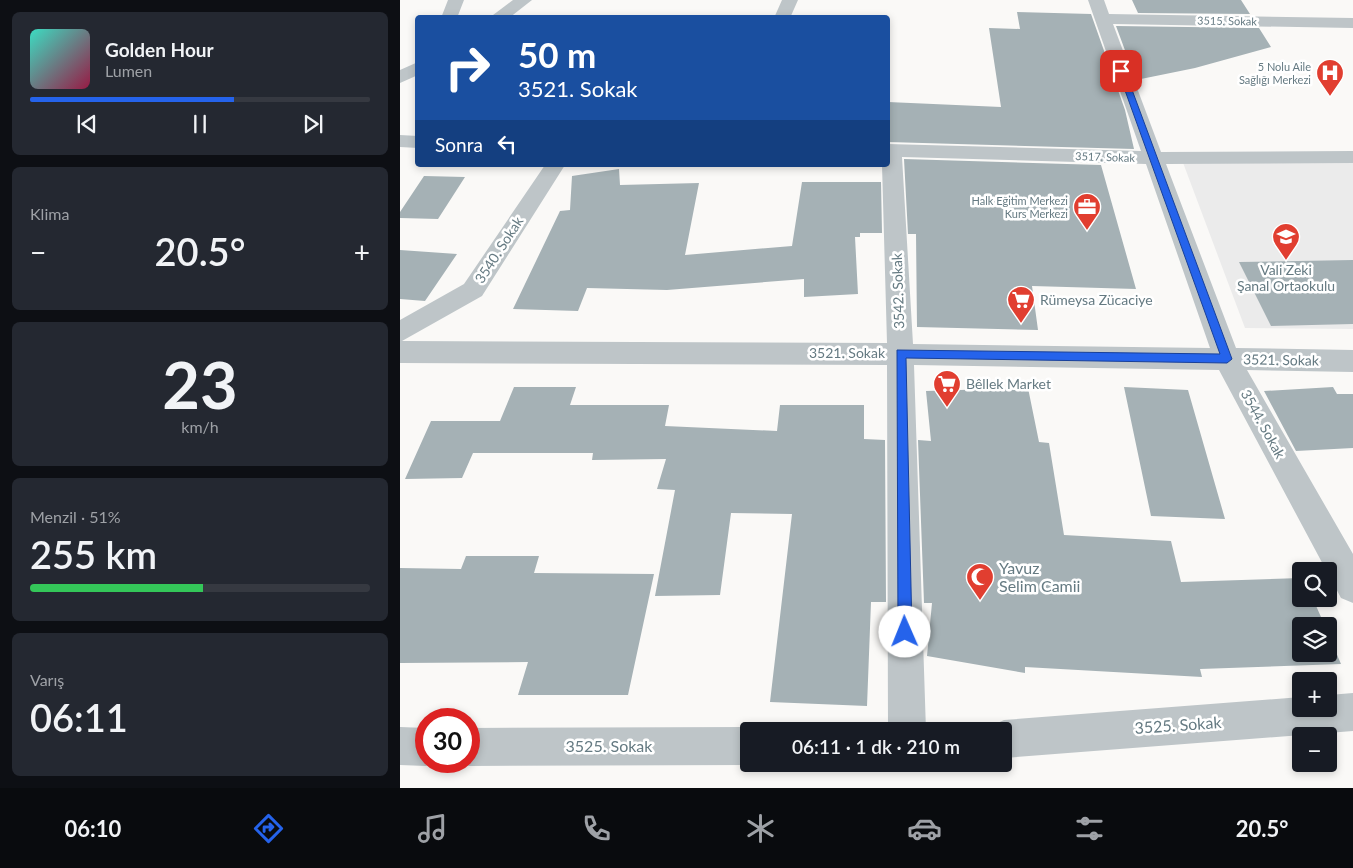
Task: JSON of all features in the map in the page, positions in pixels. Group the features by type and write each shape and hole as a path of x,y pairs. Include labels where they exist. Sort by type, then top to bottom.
{"street":[{"path":"450,15 456,0"},
{"path":"501,15 524,0"},
{"path":"783,15 790,0"},
{"name":"3515. Sokak","path":"1099,9 1353,23"},
{"name":"3544. Sokak","path":"1099,9 1227,359 1353,586"},
{"path":"400,78 415,69"},
{"path":"400,141 415,142"},
{"name":"3517. Sokak","path":"890,150 1154,158 1353,157"},
{"name":"3542. Sokak","path":"890,150 900,354 907,722"},
{"name":"3540. Sokak","path":"400,332 473,290 554,167"},
{"name":"3521. Sokak","path":"400,352 900,354 1353,361"},
{"name":"3525. Sokak","path":"1012,737 1353,712"},
{"name":"3525. Sokak","path":"480,747 740,746"}],"shaded area":[{"name":"Vali Zeki Şanal Ortaokulu","path":"1182,160 1353,161 1353,329 1245,328"}],"building":[{"path":"1132,0 1241,0 1250,14 1138,13"},
{"path":"1017,12 1091,14 1125,110 1134,149 890,142 890,102 1001,107 989,28 1020,29"},
{"path":"1116,26 1259,28 1271,47 1195,68 1136,80"},
{"path":"904,159 1101,165 1136,289 1032,286 1038,330 917,327 916,234 908,234"},
{"path":"619,169 620,185 699,183 685,255 792,246 802,182 881,182 882,233 860,233 860,237 855,237 858,294 804,297 804,279 667,290 587,288 578,311 513,309 560,211 570,210 572,176"},
{"path":"424,176 465,177 438,219 400,218 400,212"},
{"path":"400,250 457,254 425,301 400,299"},
{"path":"1353,260 1353,324 1271,326 1239,262"},
{"path":"514,387 576,387 570,405 669,405 665,426 777,431 780,405 864,405 864,439 885,440 886,602 871,602 867,706 770,702 792,514 731,513 720,595 655,596 675,490 657,489 666,459 592,460 593,453 473,453 462,478 405,479 431,421 500,421"},
{"path":"1124,387 1188,390 1225,519 1151,516"},
{"path":"1333,387 1337,394 1353,394 1353,448 1296,451 1264,391"},
{"path":"1028,388 1039,442 1049,443 1064,535 1171,541 1181,582 1292,578 1292,607 1317,607 1321,617 1292,617 1292,662 1337,662 1337,655 1341,664 1200,669 1202,677 1025,667 1025,673 927,656 932,603 924,603 918,440 931,441 926,391"},
{"path":"466,556 539,556 534,573 654,574 628,695 518,695 528,662 400,663 400,568 461,569"}],"place":[{"name":"5 Nolu Aile Sağlığı Merkezi","path":"1330,97"},
{"name":"Halk Eğitim Merkezi Kurs Merkezi","path":"1087,231"},
{"name":"Vali Zeki Şanal Ortaokulu","path":"1286,261"},
{"name":"Rümeysa Zücaciye","path":"1021,324"},
{"name":"Bêllek Market","path":"947,408"},
{"name":"Yavuz Selim Camii","path":"980,601"}],"route":[{"path":"905,632 900,354 1227,359 1121,71"}]}
